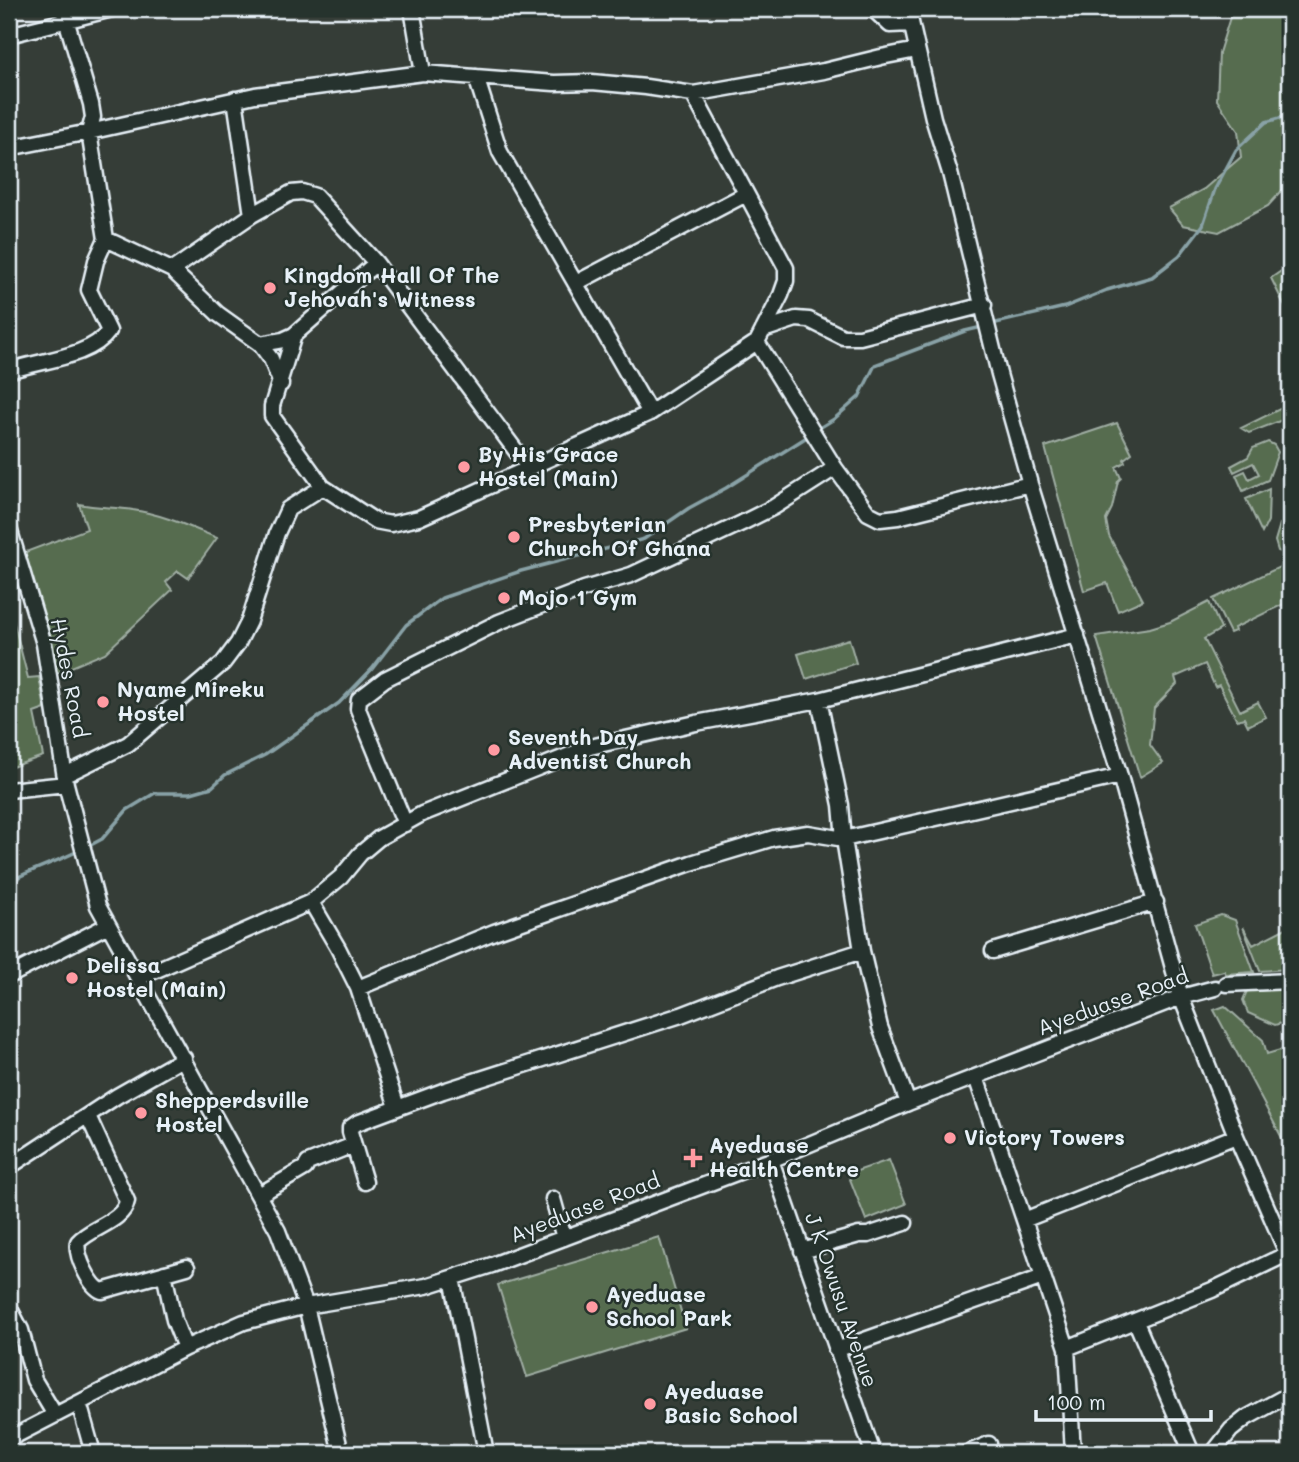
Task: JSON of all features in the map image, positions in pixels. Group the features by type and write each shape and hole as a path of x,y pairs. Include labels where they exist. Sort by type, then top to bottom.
{"street":[{"path":"9,35 64,15 112,9"},
{"path":"412,9 423,74"},
{"path":"873,9 890,25 909,16 984,304 999,374 1120,776 1181,997 1236,1136 1289,1257 1136,1322 1067,1348"},
{"path":"9,371 87,349 102,341 109,331 89,290 96,261 106,239 89,132 93,117 64,15"},
{"path":"9,148 255,95 423,74 554,83 605,83 693,94 824,71 917,50"},
{"path":"476,77 500,152 650,413"},
{"path":"693,94 786,268 786,281 760,336"},
{"path":"235,99 253,215"},
{"path":"172,270 253,215 291,193 302,192 315,196 376,263 528,467"},
{"path":"576,284 746,194"},
{"path":"106,239 172,270 218,314 260,344 271,359 281,384"},
{"path":"260,344 294,335 376,263"},
{"path":"294,335 272,416 323,487 375,521 391,524 419,518 650,413 760,336 796,319 809,320 843,337 860,337 984,304"},
{"path":"760,336 835,468 868,513 880,519 898,517 1030,484"},
{"path":"405,824 358,709 359,699 365,694 385,679 499,622 584,589 631,575 742,523 774,507 835,468"},
{"path":"9,790 65,780 128,744 223,663 239,643 249,621 277,533 288,509 323,487"},
{"name":"Hydes Road","path":"9,528 44,645 65,780 99,906 281,1238 306,1306 341,1453"},
{"path":"138,978 311,902 341,877 360,854 379,838 405,824 433,810 590,747 696,723 819,701 1077,635"},
{"path":"819,701 841,805 862,951 880,1027 908,1103"},
{"path":"358,988 494,932 691,863 774,838 808,833 844,839 1120,776"},
{"path":"311,902 358,988 397,1108"},
{"path":"993,951 1156,902"},
{"path":"9,976 108,925"},
{"path":"365,1182 350,1128 357,1123 862,951"},
{"name":"Ayeduase Road","path":"9,1439 185,1348 244,1322 306,1306 388,1294 452,1278 771,1160 908,1103 1181,997 1221,986 1290,981"},
{"path":"9,1167 184,1058"},
{"path":"976,1077 1067,1348 1073,1453"},
{"path":"88,1116 127,1201 126,1208 82,1238 77,1246 95,1288 99,1290 187,1267"},
{"path":"1024,1220 1236,1136"},
{"path":"259,1195 305,1168 308,1163 354,1145"},
{"name":"J K Owusu Avenue","path":"771,1160 873,1453"},
{"path":"553,1199 564,1238"},
{"path":"802,1251 905,1223"},
{"path":"164,1273 174,1320 185,1348"},
{"path":"836,1349 1043,1277"},
{"path":"452,1278 485,1453"},
{"path":"9,1307 21,1329 34,1380 55,1415"},
{"path":"1136,1322 1192,1453"},
{"path":"1213,1453 1231,1430 1246,1418 1289,1399"},
{"path":"79,1403 93,1453"},
{"path":"967,1453 989,1444"}],"green space":[{"path":"1244,9 1290,9 1290,182 1268,206 1219,232 1183,225 1169,208 1204,189 1241,157 1238,131 1217,100 1219,53 1231,14"},
{"path":"1290,265 1290,317 1271,278"},
{"path":"1290,404 1290,417 1249,433 1241,428"},
{"path":"1117,423 1132,453 1124,459 1125,462 1116,467 1121,478 1106,520 1109,536 1143,600 1118,611 1107,583 1084,591 1045,447"},
{"path":"1268,442 1274,445 1278,452 1268,480 1243,491 1236,475 1245,471 1249,479 1259,474 1253,463 1234,472 1231,466 1248,457 1253,448"},
{"path":"1269,489 1268,521 1262,533 1246,499"},
{"path":"79,504 144,512 176,521 217,538 188,578 178,571 166,582 172,590 105,653 55,674 23,553 87,529"},
{"path":"1280,524 1290,527 1290,555 1278,551 1275,541"},
{"path":"1290,562 1290,601 1234,628 1235,631 1230,633 1213,599"},
{"path":"1209,602 1221,629 1204,639 1240,711 1258,702 1266,717 1248,726 1244,718 1237,720 1219,685 1215,687 1205,664 1175,677 1177,684 1154,708 1150,745 1163,763 1140,777 1096,636 1150,628 1170,622"},
{"path":"9,604 28,678 39,677 45,709 34,713 43,756 9,768"},
{"path":"849,639 856,663 806,679 798,654"},
{"path":"1221,915 1235,920 1254,972 1226,974 1224,971 1212,974 1195,924"},
{"path":"1290,926 1290,969 1260,971 1243,927 1253,945"},
{"path":"1290,989 1290,1008 1282,1011 1285,1022 1275,1025 1248,1013 1243,1000 1247,991"},
{"path":"1225,1006 1263,1040 1267,1054 1290,1047 1290,1153 1214,1010"},
{"path":"889,1160 906,1204 866,1220 848,1174"},
{"name":"Ayeduase School Park","path":"659,1237 686,1328 527,1377 498,1285"}],"waterway":[{"path":"996,323 1065,307 1107,290 1152,277 1179,256 1203,225 1215,189 1236,150 1266,122 1290,115"},
{"path":"816,430 834,419 859,397 875,365 982,327"},
{"path":"87,847 102,839 127,810 155,793 191,793 212,787 225,775 265,755 339,703 372,669 406,625 442,598 521,571 644,539 689,508 810,435"},
{"path":"9,882 80,850"}],"place":[{"name":"Kingdom Hall Of The Jehovah's Witness","path":"270,288"},
{"name":"By His Grace Hostel (Main)","path":"464,467"},
{"name":"Presbyterian Church Of Ghana","path":"514,537"},
{"name":"Mojo 1 Gym","path":"504,598"},
{"name":"Nyame Mireku Hostel","path":"103,702"},
{"name":"Seventh Day Adventist Church","path":"494,750"},
{"name":"Delissa Hostel (Main)","path":"72,978"},
{"name":"Shepperdsville Hostel","path":"141,1113"},
{"name":"Victory Towers","path":"950,1138"},
{"name":"Ayeduase Health Centre","path":"693,1158"},
{"name":"Ayeduase School Park","path":"592,1307"},
{"name":"Ayeduase Basic School","path":"650,1404"}]}
